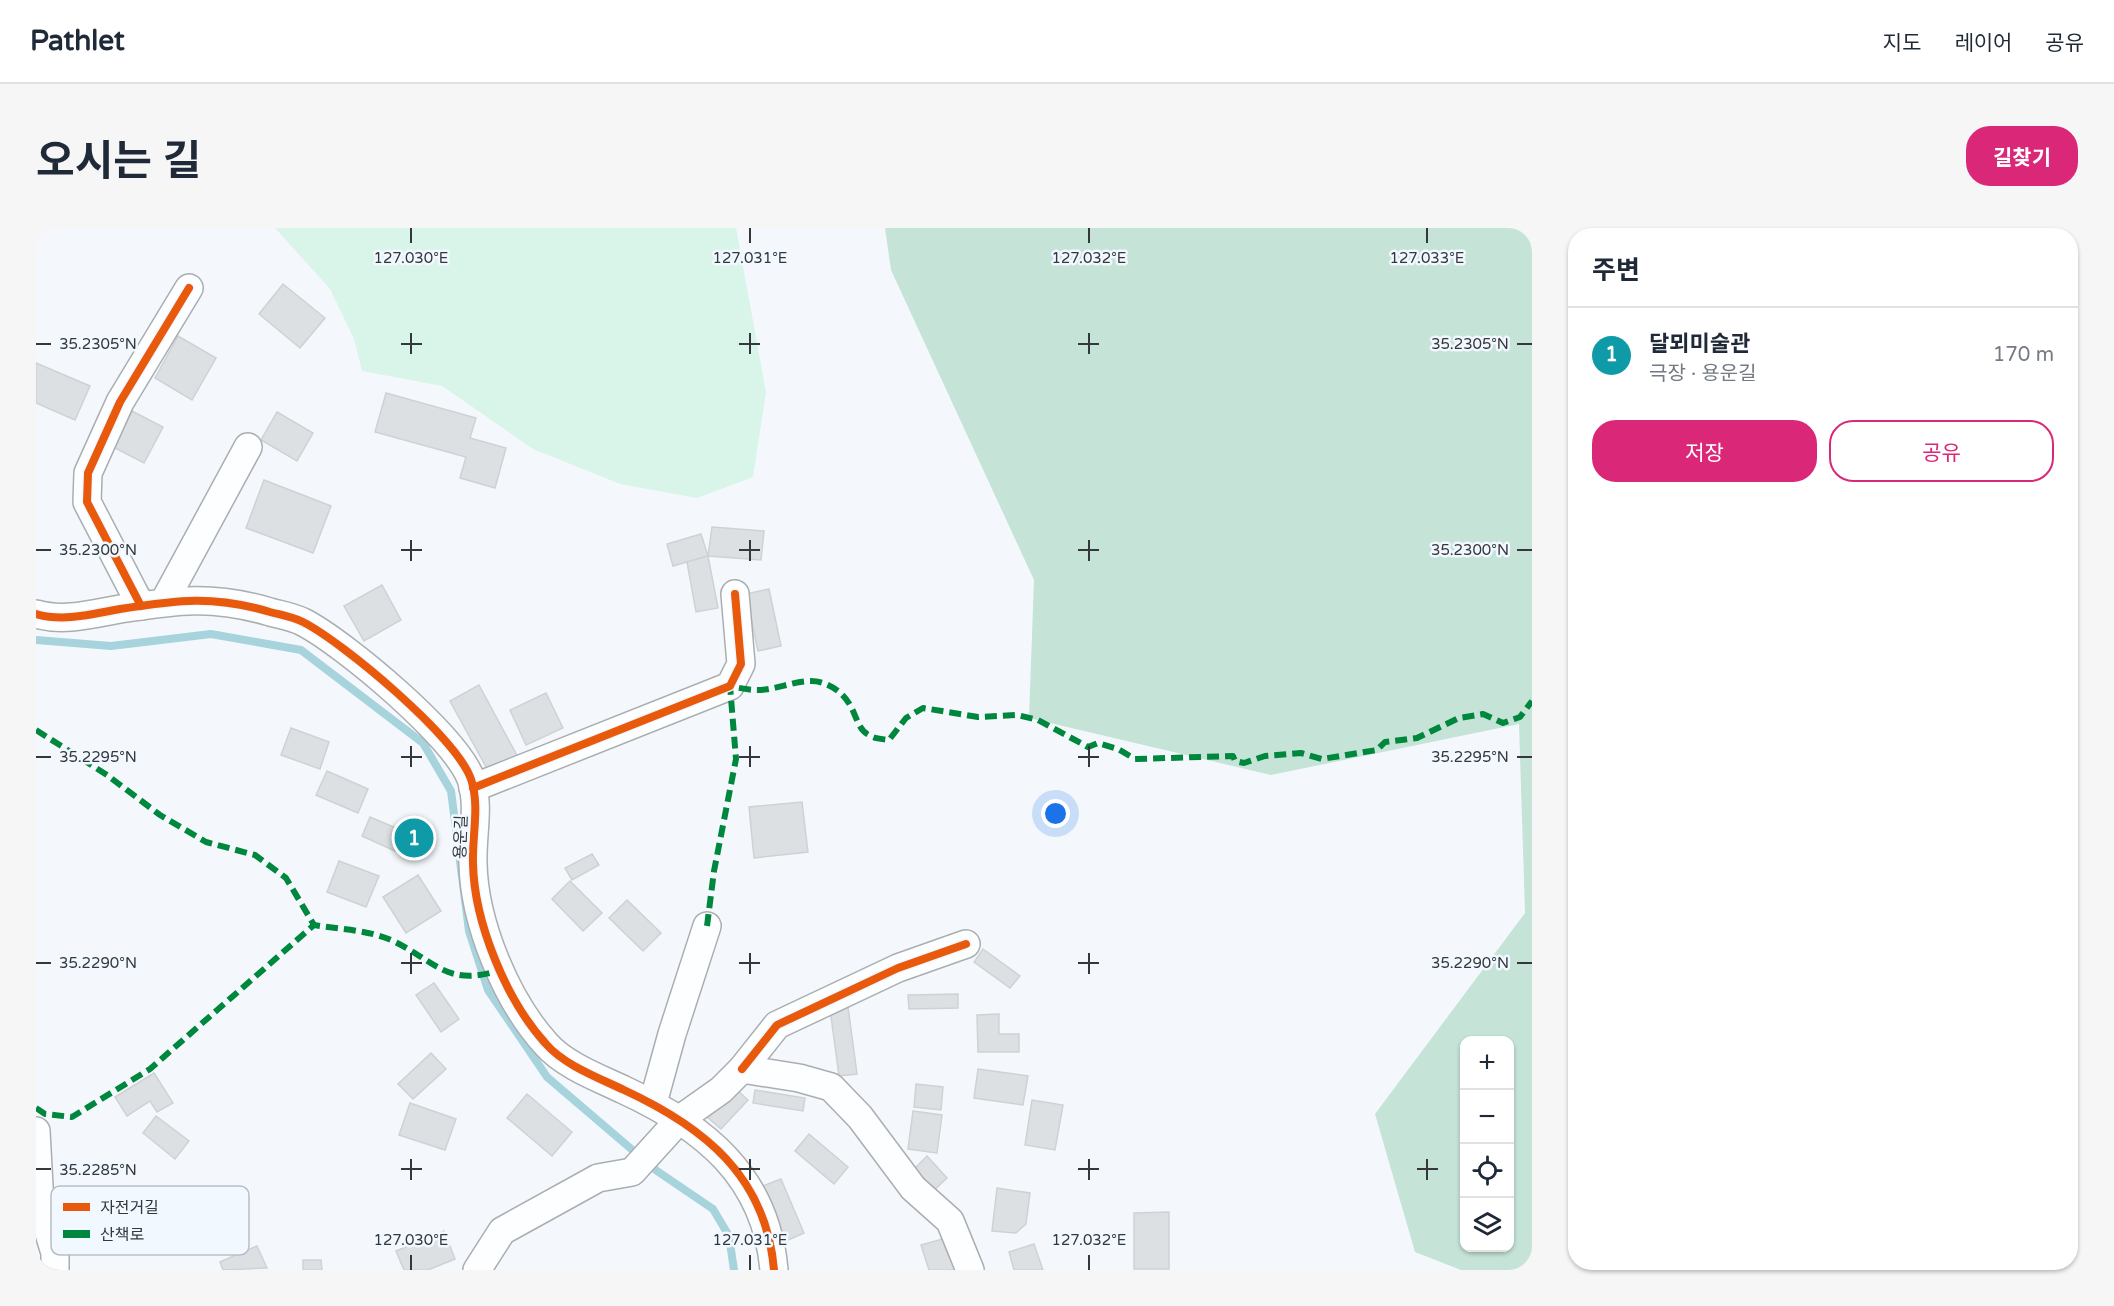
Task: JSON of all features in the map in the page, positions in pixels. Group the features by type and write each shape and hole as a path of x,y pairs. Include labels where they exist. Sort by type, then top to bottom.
{"street":[{"path":"189,288 120,402 88,473 87,502 152,604 248,447"},
{"path":"473,788 730,686 741,664 735,594"},
{"name":"용운길","path":"36,614 68,618 152,604 212,599 244,605 301,621 339,644 403,699 456,752 470,777 475,808 473,864 477,901 494,956 513,998 547,1046 606,1082 653,1103 706,1137 740,1174 760,1208 770,1237 774,1270"},
{"path":"653,1103 672,1034 707,926"},
{"path":"477,1270 502,1230 598,1178 632,1172 680,1119 721,1090 742,1069 777,1024 898,968 966,944"},
{"path":"742,1069 799,1078 831,1087 860,1117 913,1188 950,1221 970,1270"},
{"path":"36,1131 40,1204 51,1240"}],"green space":[{"path":"275,228 736,228 766,392 753,477 697,498 620,484 533,449 442,386 362,371 354,339 330,289"},
{"path":"885,228 1532,228 1532,1270 1461,1270 1415,1252 1375,1114 1525,913 1519,724 1271,775 1029,718 1034,580 891,270"}],"building":[{"path":"283,284 325,318 300,348 259,314"},
{"path":"178,336 216,358 192,400 155,378"},
{"path":"36,363 90,386 75,420 36,403"},
{"path":"386,393 476,418 470,438 506,448 495,488 460,478 466,457 375,432"},
{"path":"132,411 163,427 144,463 113,447"},
{"path":"277,412 313,433 297,461 261,440"},
{"path":"264,480 331,506 313,553 246,528"},
{"path":"712,527 764,531 761,560 708,556"},
{"path":"701,534 708,556 673,566 667,544"},
{"path":"708,556 718,608 696,612 687,562"},
{"path":"382,585 401,620 364,641 344,606"},
{"path":"769,589 781,646 758,651 746,594"},
{"path":"479,685 520,761 491,776 450,701"},
{"path":"546,693 563,728 526,745 510,710"},
{"path":"291,728 329,742 320,769 281,755"},
{"path":"327,771 368,789 358,813 316,795"},
{"path":"802,802 808,852 754,858 749,807"},
{"path":"370,817 403,831 395,851 362,836"},
{"path":"592,854 599,865 572,880 565,868"},
{"path":"339,861 379,876 366,907 327,892"},
{"path":"418,875 441,911 406,933 383,897"},
{"path":"570,881 602,913 583,931 552,899"},
{"path":"627,900 661,933 643,951 609,918"},
{"path":"983,949 1020,976 1010,988 974,962"},
{"path":"434,983 459,1019 441,1032 416,995"},
{"path":"958,994 958,1008 909,1009 908,995"},
{"path":"848,1007 857,1074 839,1076 830,1009"},
{"path":"999,1014 999,1034 1019,1034 1019,1052 978,1052 977,1015"},
{"path":"431,1053 446,1069 413,1099 398,1084"},
{"path":"978,1069 1028,1076 1023,1105 974,1098"},
{"path":"154,1073 173,1103 157,1112 150,1101 127,1116 115,1097"},
{"path":"916,1084 943,1087 941,1110 914,1107"},
{"path":"735,1088 748,1100 721,1129 707,1117"},
{"path":"755,1090 805,1098 803,1111 753,1103"},
{"path":"527,1094 572,1132 552,1156 507,1118"},
{"path":"1032,1100 1063,1105 1055,1150 1025,1145"},
{"path":"410,1103 456,1119 445,1150 399,1135"},
{"path":"913,1111 942,1115 937,1153 908,1149"},
{"path":"156,1116 189,1141 175,1159 143,1133"},
{"path":"809,1134 848,1167 834,1184 795,1151"},
{"path":"927,1156 947,1178 930,1194 914,1169"},
{"path":"781,1179 804,1233 786,1241 763,1186"},
{"path":"997,1188 1030,1193 1026,1224 1016,1233 992,1231"},
{"path":"1169,1212 1169,1269 1134,1269 1134,1213"},
{"path":"444,1231 455,1259 428,1270 404,1270 396,1251"},
{"path":"950,1237 960,1270 929,1270 921,1245"},
{"path":"1034,1244 1043,1270 1014,1270 1009,1252"},
{"path":"257,1246 267,1268 223,1270 220,1262 236,1255 249,1255 249,1249"},
{"path":"303,1260 321,1260 322,1270 303,1270"}],"waterway":[{"path":"36,640 111,646 211,634 301,650 423,743 451,791 469,931 488,990 547,1077 657,1171 713,1209 729,1236 734,1270"}],"marked path":[{"path":"707,926 714,871 736,759 730,686 758,690 807,681 823,683 844,696 864,732 880,739 889,740 906,718 923,708 978,717 1017,715 1038,720 1088,747 1098,743 1118,749 1135,759 1233,756 1235,761 1244,763 1265,756 1301,753 1322,759 1377,750 1385,742 1417,738 1459,718 1483,714 1503,723 1520,717 1532,701"},
{"path":"36,730 107,775 160,815 206,842 255,855 286,878 314,925"},
{"path":"36,1108 45,1114 72,1117 150,1069 314,925 363,932 391,940 453,974 482,975 500,970"}],"cycle path":[{"path":"141,606 87,502 88,473 120,402 189,288"},
{"path":"473,788 730,686 741,664 735,594"},
{"path":"36,614 68,617 160,603 195,601 213,601 250,607 303,622 344,649 397,693 444,740 461,761 471,779 475,800 473,863 479,910 495,959 531,1026 553,1052 582,1070 680,1121 705,1138 726,1159 744,1181 758,1207 769,1237 774,1270"},
{"path":"742,1069 777,1025 898,968 966,944"}],"place":[{"name":"달뫼미술관","path":"414,838"}]}
